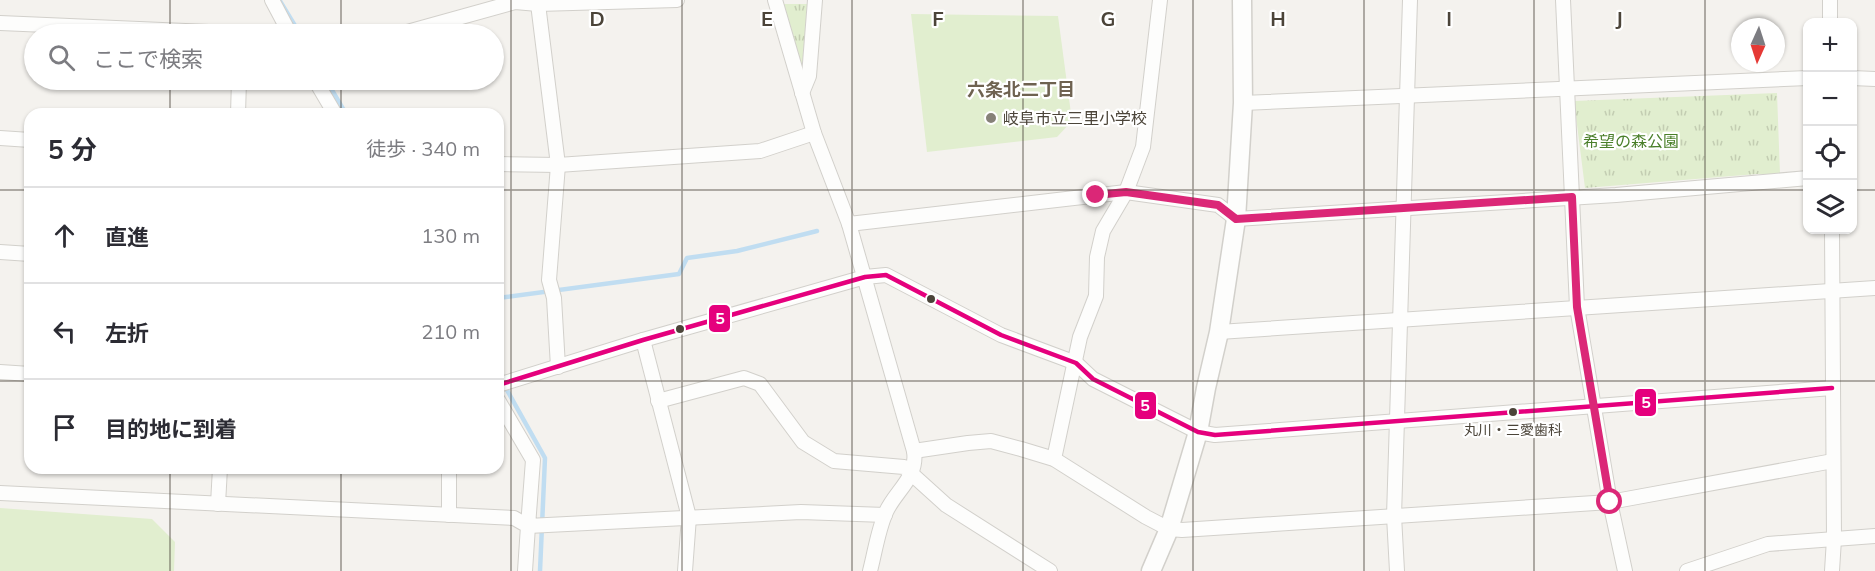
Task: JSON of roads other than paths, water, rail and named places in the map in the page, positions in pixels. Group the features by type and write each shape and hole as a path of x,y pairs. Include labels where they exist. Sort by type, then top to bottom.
{"street":[{"path":"272,0 285,24"},
{"path":"436,24 515,2 538,4 677,0"},
{"path":"775,0 814,133 849,224 916,462 912,473 885,515 870,571"},
{"path":"802,93 809,76 815,0"},
{"path":"1054,459 1080,337 1096,296 1097,257 1103,231 1126,192 1143,147 1160,0"},
{"path":"1151,571 1169,529 1198,432 1219,332 1236,219 1243,103 1242,0"},
{"path":"1397,571 1394,516 1410,0"},
{"path":"1563,0 1577,307 1610,502 1625,571"},
{"path":"1830,0 1830,18"},
{"path":"538,4 558,165 549,280 554,298 558,367"},
{"path":"0,24 24,25"},
{"path":"1243,103 1803,78"},
{"path":"1857,78 1875,80"},
{"path":"238,108 239,90"},
{"path":"321,90 331,108"},
{"path":"504,164 558,165 760,151 814,133"},
{"path":"0,138 24,140"},
{"path":"849,224 1126,192 1218,205 1236,219 1572,197 1803,178"},
{"path":"1832,234 1834,539 1832,571"},
{"path":"0,252 24,254"},
{"path":"504,383 643,340 865,277 886,275 1001,335 1076,363 1093,379 1198,432 1215,435 1832,388"},
{"path":"1219,332 1875,288"},
{"path":"643,340 689,517 685,571"},
{"path":"0,372 24,374"},
{"path":"658,401 744,378 760,384 803,442 834,461 904,467 946,505 1033,566 1050,571"},
{"path":"504,410 533,460 525,571"},
{"path":"914,451 991,441 1054,459 1169,529 1182,530 1610,502 1833,461"},
{"path":"218,504 220,474"},
{"path":"449,474 449,515"},
{"path":"0,493 514,518 528,526 801,513 885,515"},
{"path":"1687,571 1768,544 1875,536"}],"waterway":[{"path":"280,1 294,24"},
{"path":"332,90 342,108"},
{"path":"504,297 679,274 687,258 737,251 817,231"},
{"path":"504,385 545,458 540,571"}],"place":[{"name":"岐阜市立三里小学校","path":"991,118"},
{"name":"丸川・三愛歯科","path":"1513,412"}],"district":[{"name":"六条北二丁目","path":"1021,90"}],"park label":[{"name":"希望の森公園","path":"1631,141"}]}
